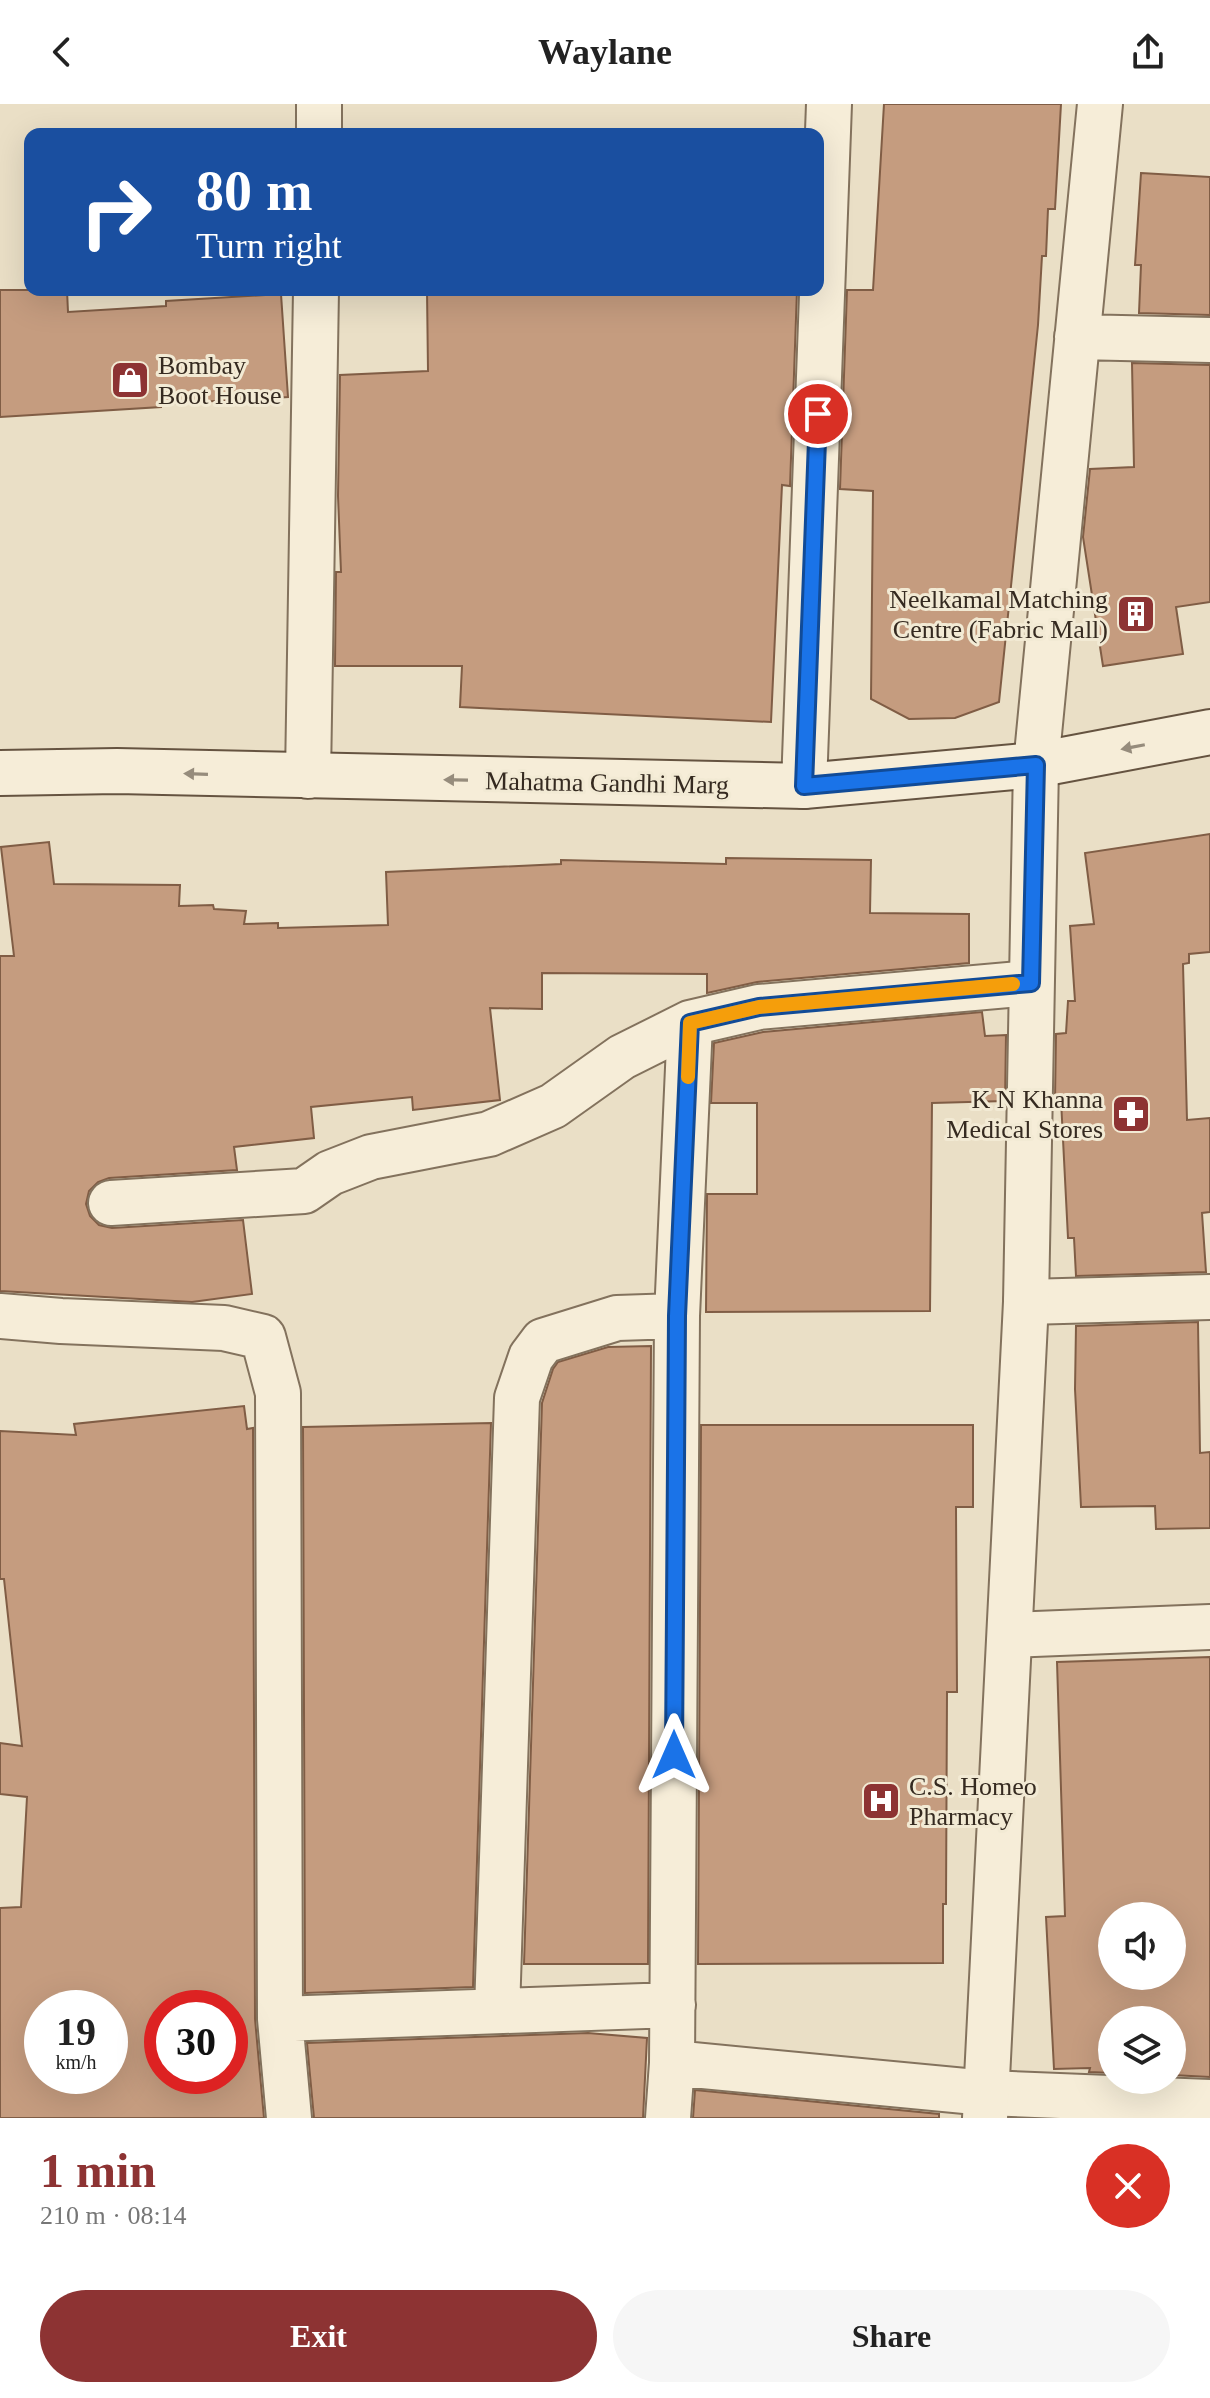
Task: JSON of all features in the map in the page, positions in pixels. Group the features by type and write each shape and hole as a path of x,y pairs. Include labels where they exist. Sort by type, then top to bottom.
{"street":[{"path":"319,104 319,128"},
{"path":"824,240 829,104"},
{"path":"986,2105 1026,1302 1036,765 1100,104"},
{"path":"308,776 316,296"},
{"path":"804,786 822,296"},
{"path":"1077,337 1210,340"},
{"name":"Mahatma Gandhi Marg","path":"0,773 117,771 804,786 1036,765 1210,732"},
{"path":"111,1203 304,1191 330,1173 371,1157 489,1134 553,1106 622,1057 690,1023 759,1007 1031,983"},
{"path":"668,2118 673,2005 677,1316 690,1023"},
{"path":"1026,1302 1210,1297"},
{"path":"0,1316 224,1328 263,1337 278,1393 280,2019 289,2118"},
{"path":"497,2011 517,1398 531,1357 543,1341 617,1318 677,1316"},
{"path":"1010,1635 1210,1627"},
{"path":"280,2019 673,2005"},
{"path":"672,2063 986,2105 1210,2102"}],"building":[{"path":"884,104 1061,104 1055,209 1048,209 1046,256 1042,256 1038,325 999,702 955,718 909,719 871,699 873,491 840,489 847,290 873,290"},
{"path":"1141,173 1210,177 1210,315 1139,313 1141,265 1135,265"},
{"path":"0,290 24,290 24,296 67,296 68,312 166,306 166,301 281,296 288,397 0,417"},
{"path":"427,296 797,296 790,486 782,485 771,722 460,707 462,666 335,666 336,572 341,572 338,496 340,375 428,371"},
{"path":"1132,363 1210,365 1210,602 1176,607 1183,654 1103,666 1083,537 1090,469 1134,467"},
{"path":"1210,834 1210,952 1189,954 1189,963 1183,964 1187,1120 1210,1118 1210,1212 1202,1213 1206,1272 1076,1276 1074,1238 1068,1238 1061,1100 1055,1100 1056,1034 1066,1033 1068,1001 1075,1001 1070,926 1094,924 1085,853"},
{"path":"49,842 54,884 180,885 179,906 213,905 214,909 246,911 244,924 278,923 278,928 388,925 386,872 561,864 561,860 726,864 726,858 871,860 870,913 969,914 969,963 757,982 707,993 707,974 542,973 542,1009 490,1008 500,1100 413,1110 412,1097 311,1107 314,1138 234,1147 237,1170 109,1178 98,1182 89,1191 86,1204 90,1216 99,1225 112,1228 243,1220 252,1294 192,1302 0,1291 0,956 14,956 1,847"},
{"path":"982,1012 985,1036 1006,1035 1005,1101 932,1103 930,1311 706,1312 707,1194 757,1194 757,1103 711,1103 714,1043 763,1032"},
{"path":"1198,1322 1200,1453 1210,1452 1210,1528 1156,1529 1155,1506 1081,1507 1075,1389 1076,1326"},
{"path":"651,1346 648,1964 524,1964 542,1403 558,1362 608,1347"},
{"path":"244,1406 247,1429 253,1428 255,2019 264,2118 0,2118 0,1908 21,1907 27,1797 0,1794 0,1743 22,1746 4,1579 0,1579 0,1431 76,1435 74,1424"},
{"path":"491,1423 473,1987 305,1993 303,1427"},
{"path":"701,1425 973,1425 973,1507 956,1507 957,1692 947,1692 943,1963 698,1964"},
{"path":"1210,1657 1210,2077 1186,2076 1186,2006 1098,2006 1098,2072 1089,2072 1090,2068 1054,2069 1046,1917 1065,1916 1057,1662"},
{"path":"588,2033 647,2038 643,2118 314,2118 307,2043"},
{"path":"695,2090 939,2114 939,2118 693,2118"}],"slow traffic":[{"path":"688,1077 690,1023 759,1007 1013,984"}],"place":[{"name":"Bombay Boot House","path":"130,380"},
{"name":"Neelkamal Matching Centre (Fabric Mall)","path":"1136,614"},
{"name":"K N Khanna Medical Stores","path":"1131,1114"},
{"name":"C.S. Homeo Pharmacy","path":"881,1801"}],"route":[{"path":"674,1755 677,1316 690,1023 759,1007 1031,983 1036,765 804,786 818,414"}]}
